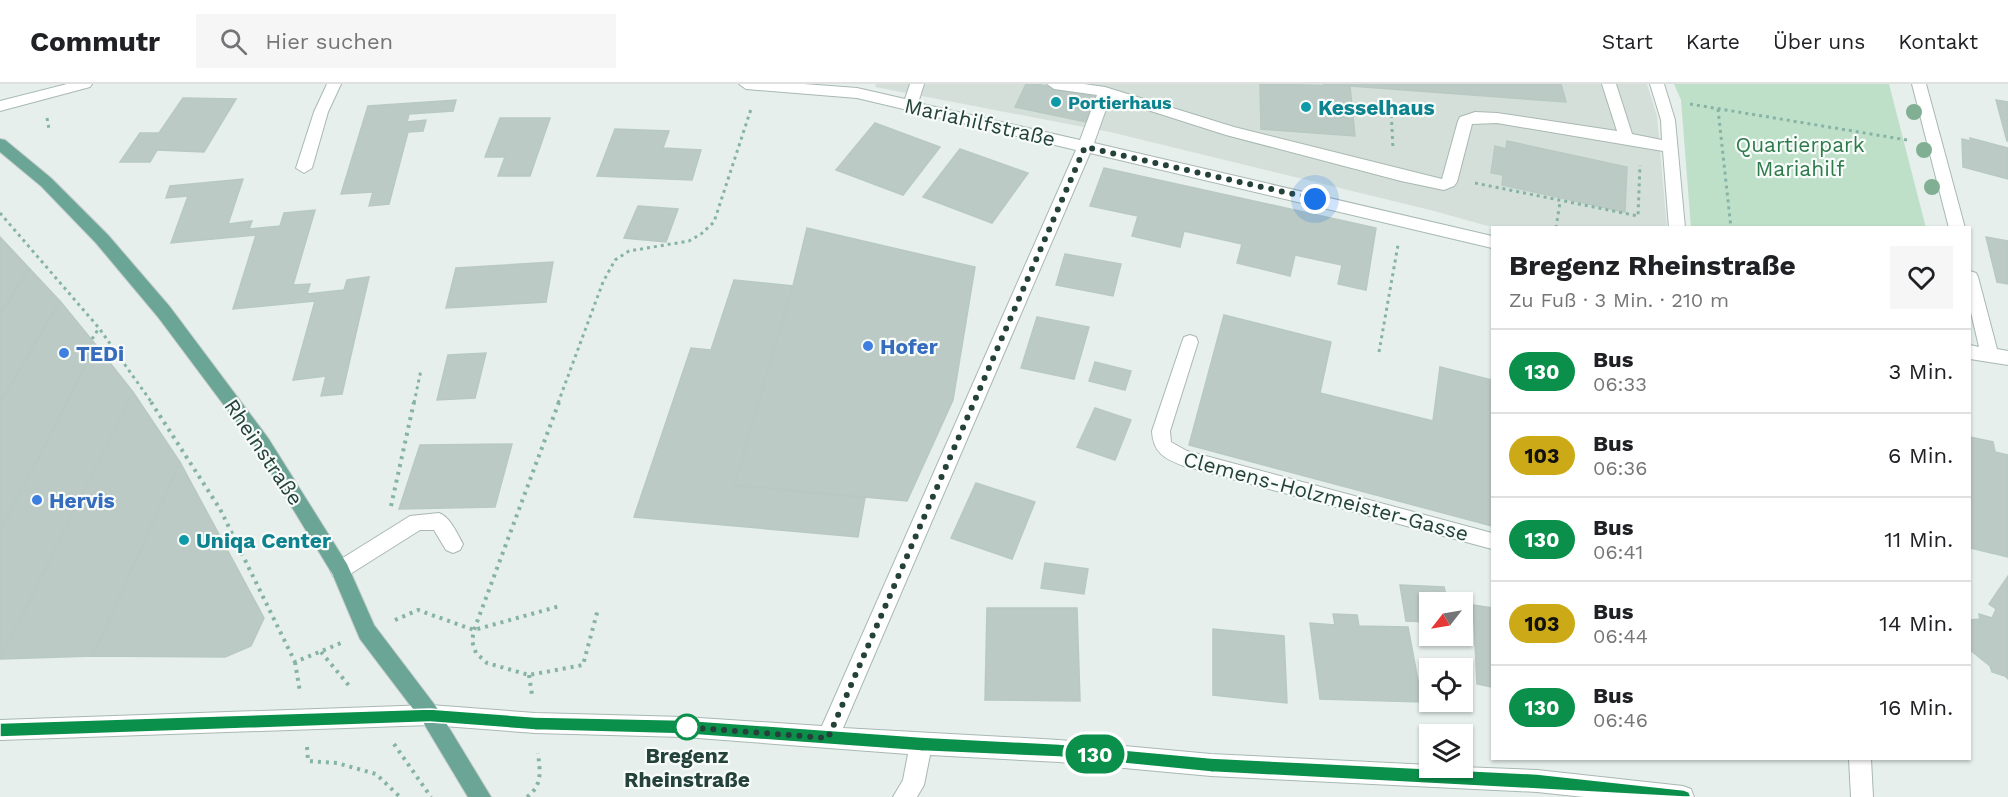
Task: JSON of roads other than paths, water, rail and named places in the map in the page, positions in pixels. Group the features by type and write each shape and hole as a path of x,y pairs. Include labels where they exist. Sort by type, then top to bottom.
{"main road":[{"name":"Rheinstraße","path":"0,144 46,182 102,239 164,312 262,443 340,570 367,632 430,715 480,797"}],"street":[{"path":"0,106 85,84"},
{"path":"304,168 321,112 334,84"},
{"name":"Mariahilfstraße","path":"746,84 858,93 1491,242"},
{"path":"910,106 917,84"},
{"path":"1054,84 1105,92 1231,131 1401,176 1444,185 1449,182 1465,121 1475,117 1497,118 1670,147"},
{"path":"1610,84 1633,139"},
{"path":"1657,84 1668,120 1677,226"},
{"path":"1919,84 1956,226"},
{"path":"828,738 1085,147 1105,92"},
{"path":"1971,281 1990,356"},
{"name":"Clemens-Holzmeister-Gasse","path":"1190,342 1161,431 1161,443 1165,450 1184,458 1491,541"},
{"path":"1971,352 2008,358"},
{"path":"340,570 417,522 439,521 453,544"},
{"path":"0,730 430,715 535,723 684,727 921,744 1059,751 1211,765 1537,782 1683,797"},
{"path":"904,797 913,785 921,744"},
{"path":"1860,760 1862,797"}],"place":[{"name":"Portierhaus","path":"1056,102"},
{"name":"Kesselhaus","path":"1306,107"},
{"name":"Hofer","path":"868,346"},
{"name":"TEDi","path":"64,353"},
{"name":"Hervis","path":"37,500"},
{"name":"Uniqa Center","path":"184,540"},
{"name":"Bregenz Rheinstraße","path":"687,727"}],"park label":[{"name":"Quartierpark Mariahilf","path":"1800,156"}]}
